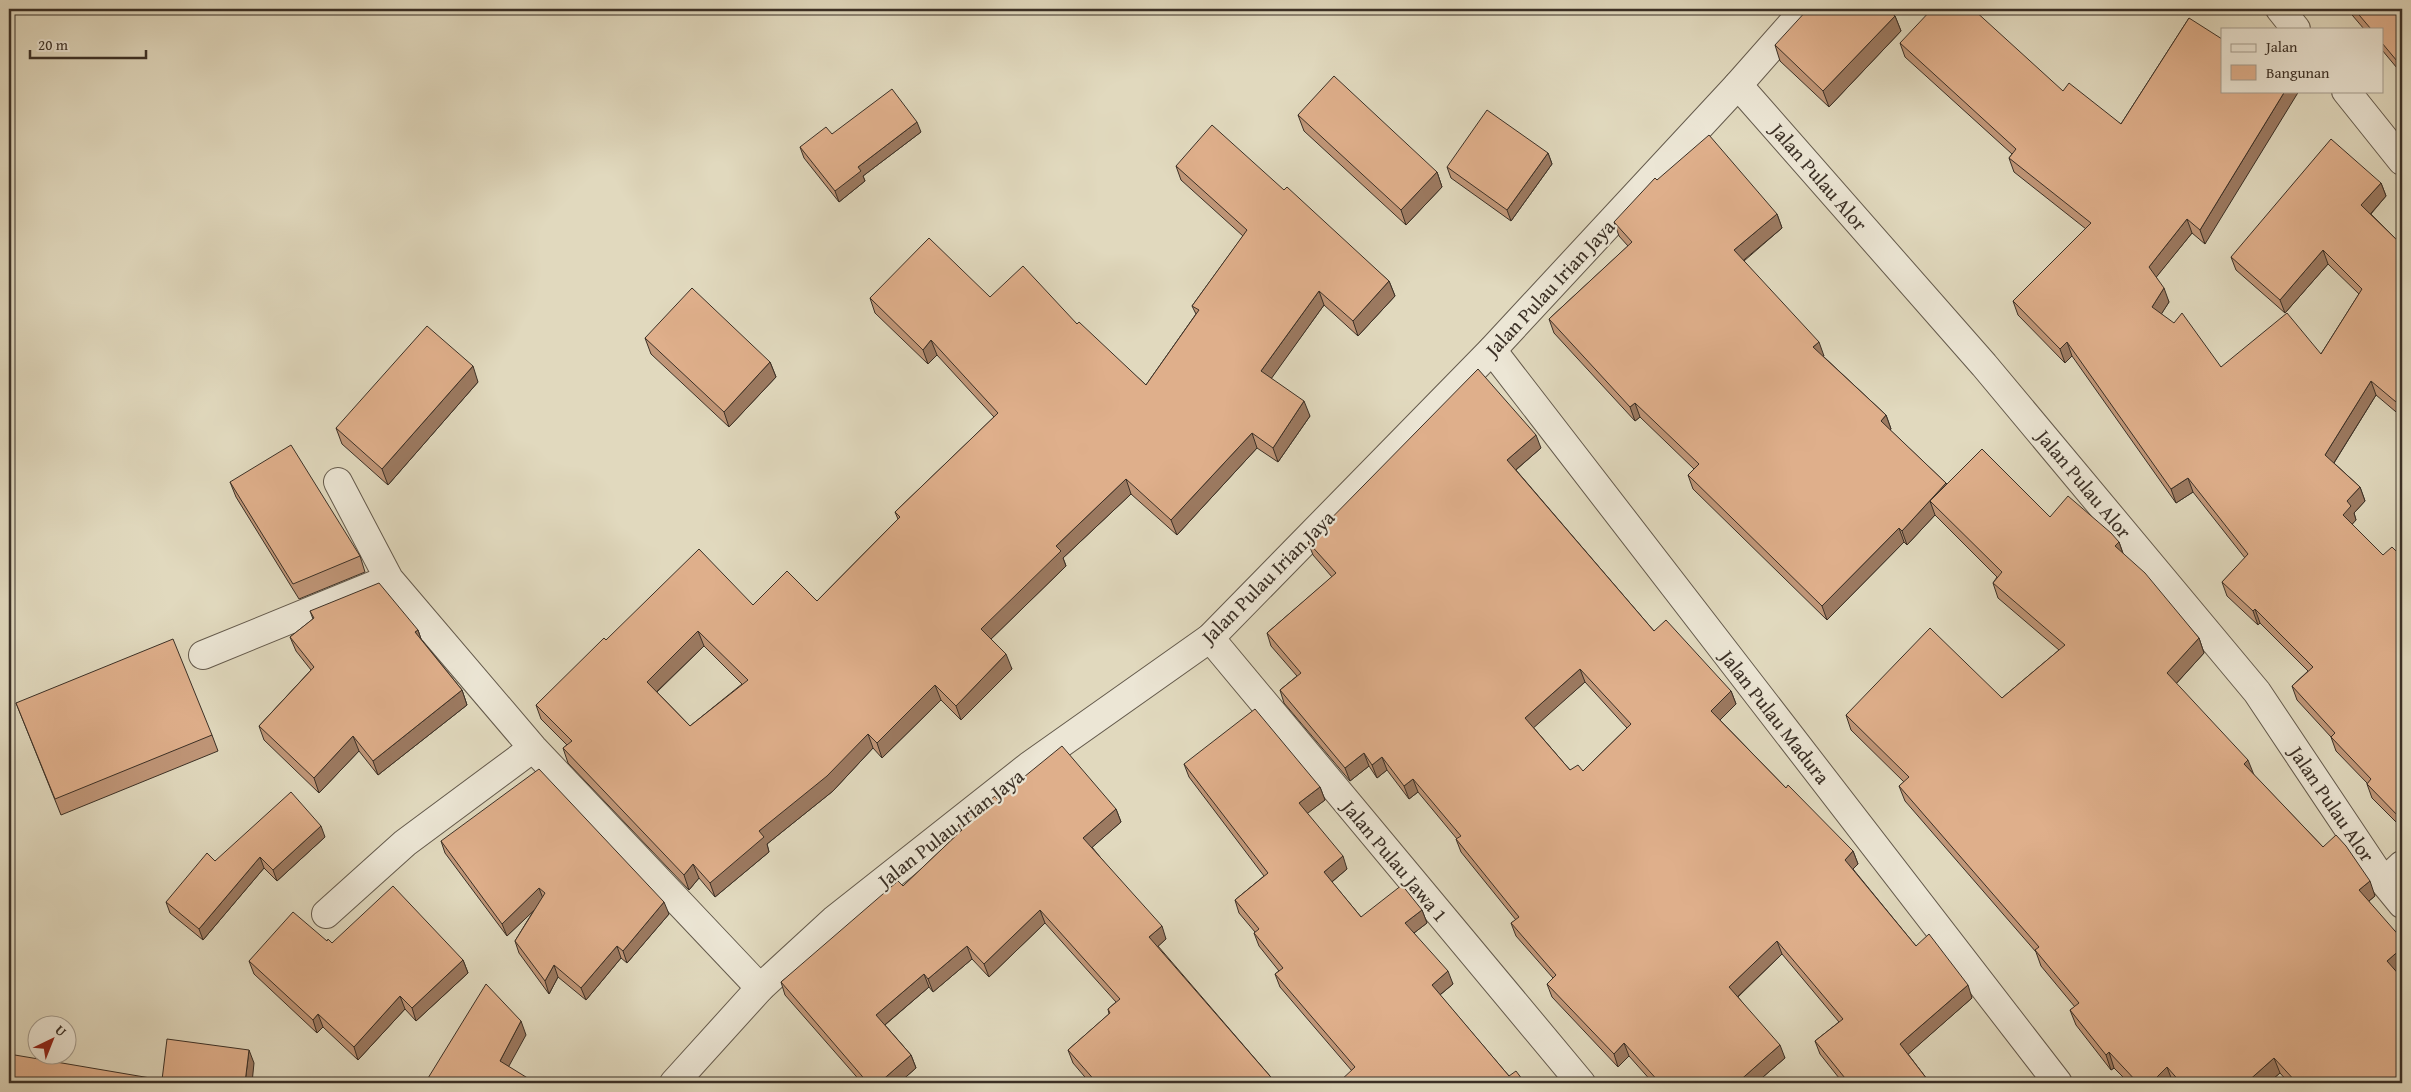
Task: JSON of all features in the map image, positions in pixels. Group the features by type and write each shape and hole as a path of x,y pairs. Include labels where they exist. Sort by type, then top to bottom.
{"street":[{"name":"Jalan Pulau Irian Jaya","path":"674,1083 760,988 834,920 1029,766 1210,638 1492,350 1738,85 1805,9"},
{"path":"2280,9 2295,28"},
{"name":"Jalan Pulau Alor","path":"1738,85 1984,365 2257,692 2393,873 2402,904"},
{"path":"2347,92 2402,161"},
{"name":"Jalan Pulau Madura","path":"1492,350 2058,1083"},
{"path":"338,482 389,579 533,748 760,988"},
{"path":"203,655 389,579"},
{"name":"Jalan Pulau Jawa 1","path":"1210,638 1581,1083"},
{"path":"326,914 404,843 533,748"}],"building":[{"path":"1808,9 1887,9 1895,16 1823,91 1775,45"},
{"path":"1932,9 1973,9 2063,91 2069,83 2121,124 2189,18 2221,38 2221,92 2284,92 2200,230 2187,219 2149,267 2164,288 2152,307 2174,323 2182,313 2221,367 2287,313 2321,354 2362,289 2323,250 2280,300 2231,257 2331,139 2381,183 2361,205 2402,245 2402,407 2371,381 2325,455 2360,487 2347,501 2351,506 2343,515 2383,555 2392,547 2402,557 2402,820 2367,784 2371,779 2331,737 2335,733 2292,686 2313,667 2255,609 2253,611 2222,582 2248,554 2188,478 2171,489 2067,342 2060,349 2013,301 2091,223 2009,158 2016,149 1900,43"},
{"path":"2354,9 2402,9 2402,67 2384,45 2384,28 2370,28"},
{"path":"1334,76 1437,172 1401,210 1298,115"},
{"path":"892,89 917,122 858,167 861,171 835,191 800,147 826,127 832,134"},
{"path":"1487,110 1548,153 1507,210 1447,167"},
{"path":"1212,125 1284,190 1287,187 1389,281 1353,321 1319,291 1261,371 1304,401 1273,448 1252,433 1171,520 1126,479 1056,546 1061,551 981,629 1006,654 956,706 935,685 877,743 868,734 827,776 759,831 764,837 710,883 693,864 684,875 563,748 572,741 536,705 699,549 753,605 787,571 817,601 900,517 895,512 998,413 931,340 923,350 870,298 929,238 990,297 1023,266 1077,324 1079,322 1146,385 1199,310 1192,306 1247,230 1176,166","holes":["698,631 748,680 690,726 647,682"]},
{"path":"1709,135 1777,214 1734,250 1819,342 1813,347 1886,415 1881,421 1946,483 1902,531 1899,528 1822,606 1688,475 1699,464 1635,403 1630,407 1549,319 1632,242 1614,222 1655,178 1657,180"},
{"path":"692,288 770,362 724,412 645,338"},
{"path":"427,326 473,366 382,469 336,428"},
{"path":"1478,369 1536,435 1507,460 1654,631 1666,620 1731,691 1711,711 1786,788 1788,785 1853,851 1845,860 1916,946 1929,934 1968,985 1900,1044 1930,1083 1849,1083 1815,1041 1843,1019 1777,941 1729,987 1780,1045 1737,1083 1660,1083 1624,1043 1614,1054 1547,984 1556,975 1511,923 1519,917 1456,839 1461,836 1413,779 1404,786 1382,757 1372,765 1364,753 1345,768 1280,690 1301,673 1267,633 1336,573 1308,542","holes":["1580,669 1631,724 1583,771 1578,765 1570,770 1525,718"]},
{"path":"291,445 360,556 293,584 230,482"},
{"path":"1982,449 2050,517 2068,496 2111,533 2119,542 2115,546 2145,573 2199,638 2167,673 2248,760 2244,764 2323,847 2336,835 2346,846 2370,881 2359,890 2402,939 2402,948 2387,961 2402,978 2402,1034 2399,1037 2402,1041 2402,1083 2297,1083 2274,1058 2246,1083 2181,1083 2167,1067 2151,1083 2138,1083 2109,1052 2106,1055 2070,1010 2079,1003 2035,950 2039,947 1899,786 1909,777 1846,715 1930,628 2002,698 2065,645 1993,583 2002,572 1930,501"},
{"path":"379,583 418,630 415,632 462,690 373,761 353,736 314,778 259,726 314,667 290,637 314,618 310,611"},
{"path":"173,639 212,735 55,799 16,703"},
{"path":"1255,709 1320,787 1299,803 1343,856 1324,872 1361,917 1402,885 1422,910 1405,923 1448,971 1432,985 1509,1076 1516,1071 1525,1083 1338,1083 1355,1067 1275,974 1283,968 1254,933 1259,929 1235,900 1268,873 1184,764"},
{"path":"1062,746 1116,809 1083,838 1162,926 1149,937 1276,1083 1097,1083 1068,1050 1110,1013 1108,1009 1120,999 1040,910 984,964 967,946 928,979 924,974 876,1015 911,1055 879,1083 868,1083 781,982 898,881 903,886 962,830 958,825 995,796 997,799"},
{"path":"539,769 664,902 623,951 617,946 581,988 554,965 545,981 515,941 545,893 539,888 502,924 441,841"},
{"path":"291,792 321,826 273,870 260,857 199,929 166,902 207,853 215,861"},
{"path":"393,886 463,960 412,1008 400,996 354,1047 318,1014 313,1020 249,961 293,912 327,941 328,939 332,943"},
{"path":"486,984 521,1021 500,1061 534,1082 425,1083"},
{"path":"167,1039 249,1050 245,1083 9,1083 9,1054 28,1057 28,1064 68,1064 162,1080"}]}
